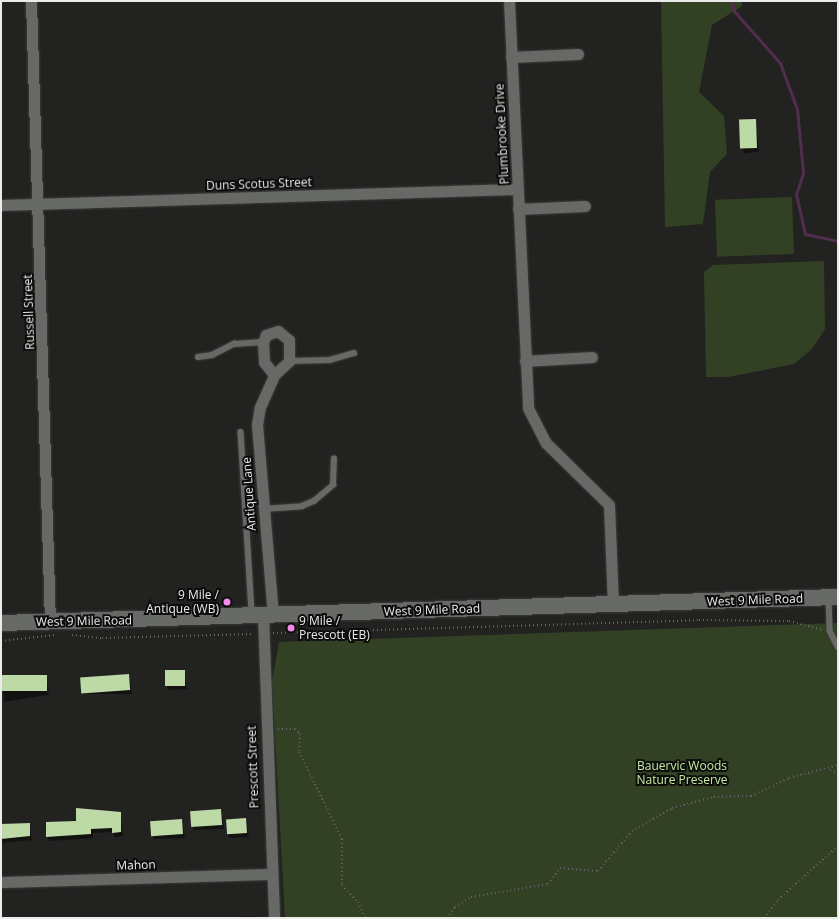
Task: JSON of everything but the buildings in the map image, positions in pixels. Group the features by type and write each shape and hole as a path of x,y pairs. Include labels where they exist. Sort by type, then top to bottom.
{"main road":[{"name":"West 9 Mile Road","path":"1,623 833,598"}],"street":[{"name":"Russell Street","path":"31,1 50,622"},
{"name":"Plumbrooke Drive","path":"508,1 528,408 535,427 546,443 609,505 613,605"},
{"path":"511,57 578,54"},
{"name":"Duns Scotus Street","path":"1,205 517,188"},
{"path":"518,209 585,206"},
{"path":"274,375 264,362 263,342 270,332 285,334 289,340 289,361"},
{"path":"525,361 592,357"},
{"name":"Antique Lane","path":"263,615 263,509 258,414 274,375 289,361"},
{"name":"Prescott Street","path":"263,615 265,730 274,918"},
{"name":"Mahon","path":"1,882 271,874"}],"lane":[{"path":"198,357 212,354 234,344 263,342"},
{"path":"289,361 330,360 354,353"},
{"path":"241,432 263,615"},
{"path":"263,509 302,506 314,501 333,485 334,459"},
{"path":"833,598 830,631 838,647"}],"path":[{"path":"274,633 699,620 789,621 830,631"},
{"path":"64,634 102,638 252,634"},
{"path":"1,641 60,635"},
{"path":"265,730 295,729 300,734 299,752 342,838 342,885 358,902 365,918"},
{"path":"447,918 455,907 471,897 548,884 560,868 598,871 632,831 672,808 714,797 751,796 789,778 829,770 838,765"},
{"path":"829,770 838,773"},
{"path":"764,918 778,900 838,846"}],"green space":[{"path":"661,1 742,1 742,6 712,25 699,92 724,116 727,154 710,172 703,224 665,227"},
{"path":"792,197 794,254 717,257 715,200"},
{"path":"824,261 825,329 812,349 794,364 728,377 706,377 704,272 713,265"},
{"name":"Bauervic Woods Nature Preserve","path":"838,623 838,918 285,918 272,681 279,642"}],"waterway":[{"path":"731,1 734,11 780,63 797,109 803,173 796,194 805,234 838,241"}],"place":[{"name":"9 Mile / Antique (WB)","path":"227,602"},
{"name":"9 Mile / Prescott (EB)","path":"291,628"}]}
